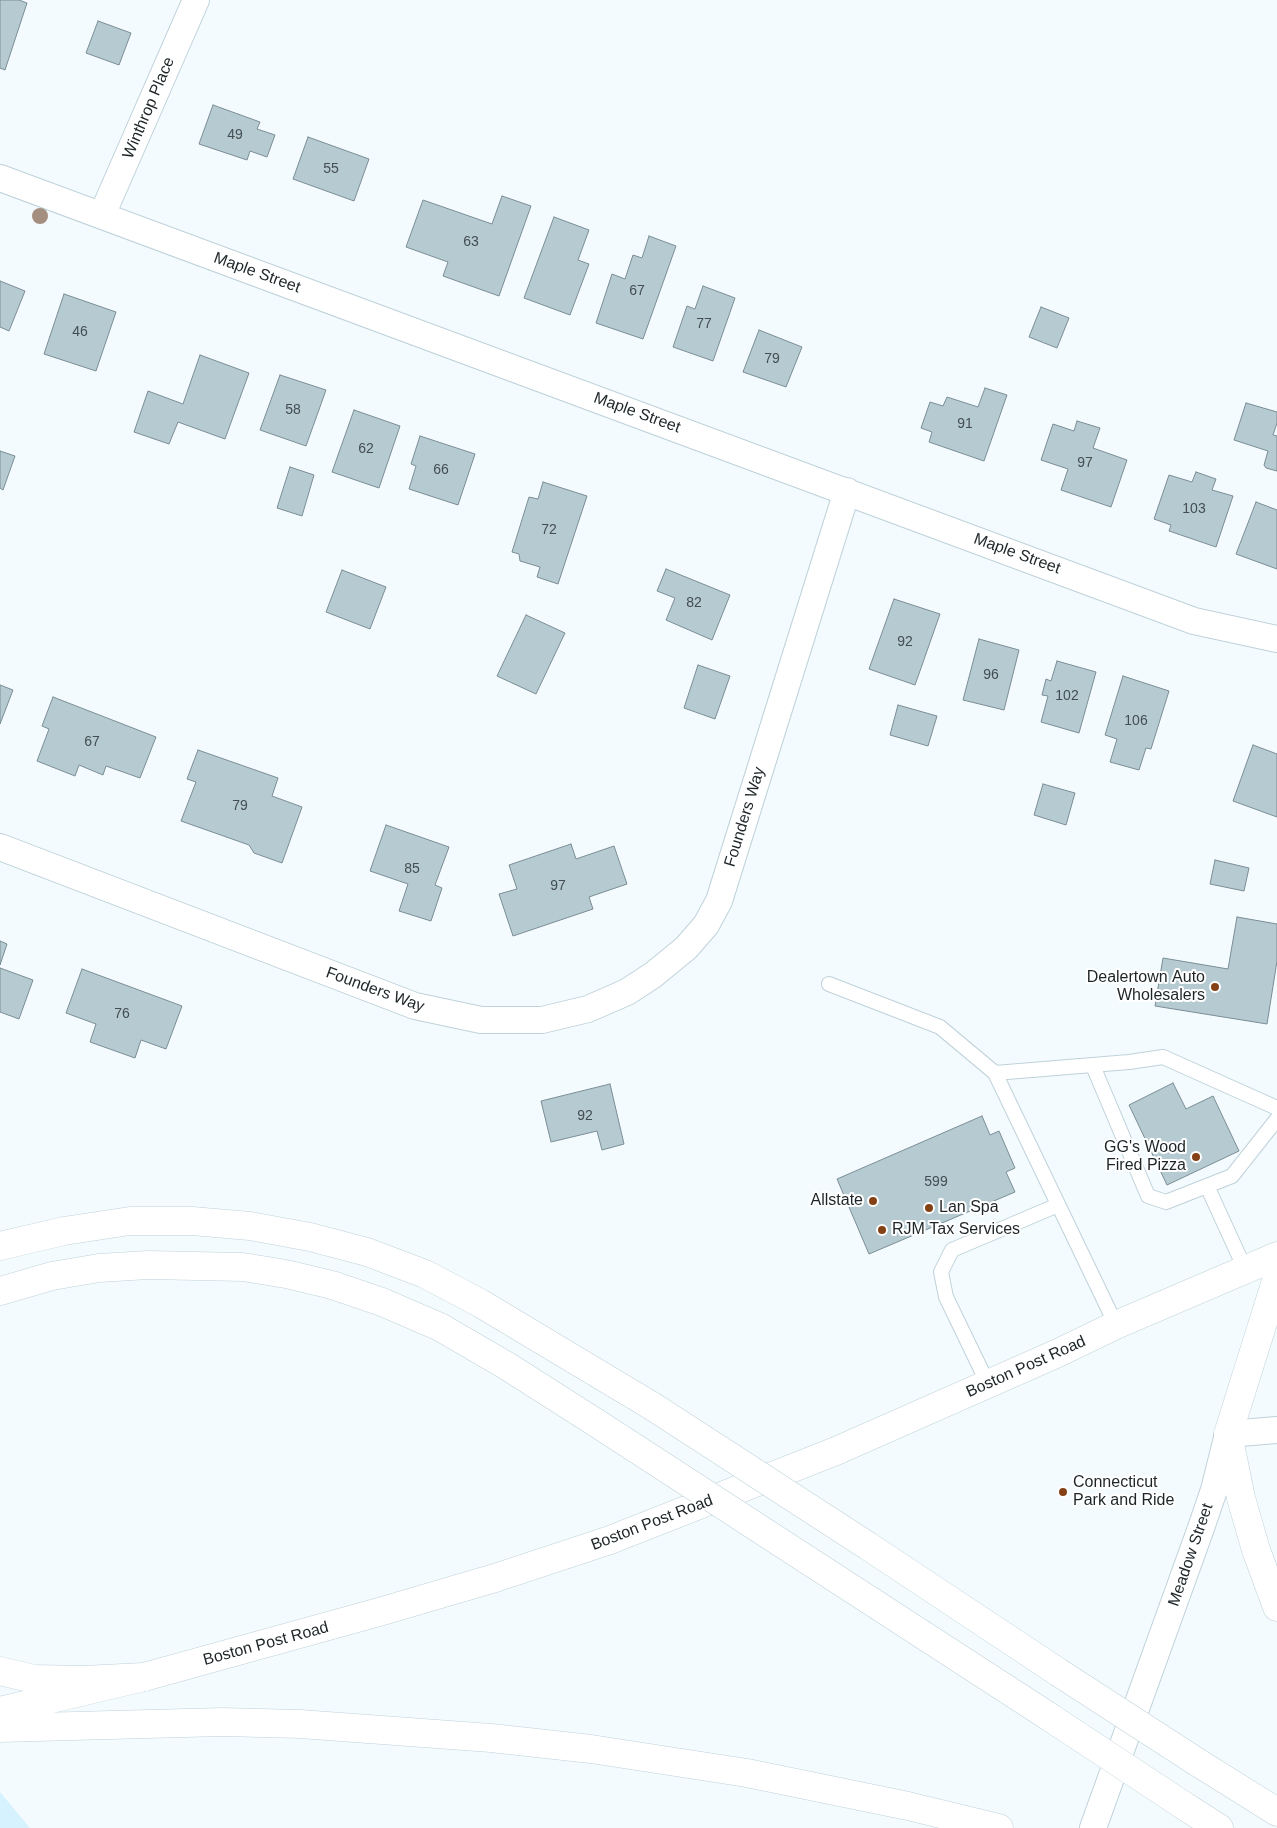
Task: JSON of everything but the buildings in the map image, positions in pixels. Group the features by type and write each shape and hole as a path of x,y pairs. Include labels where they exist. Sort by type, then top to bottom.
{"main road":[{"path":"0,1246 64,1231 130,1221 192,1221 250,1226 310,1237 367,1252 424,1274 480,1303 652,1406 1058,1672 1277,1812"},
{"name":"Boston Post Road","path":"0,1711 144,1677 379,1612 495,1578 610,1540 836,1451 1116,1325 1277,1256"},
{"path":"0,1291 52,1276 99,1268 196,1265 234,1267 286,1274 332,1285 382,1302 440,1327 507,1366 598,1424 1219,1828"},
{"name":"Meadow Street","path":"1228,1434 1277,1278"},
{"path":"1228,1434 1256,1550 1277,1607"},
{"path":"0,1671 34,1679 83,1680 144,1677"},
{"path":"0,1728 222,1722 300,1724 491,1738 591,1749 747,1772 995,1827"}],"street":[{"name":"Winthrop Place","path":"102,216 196,0"},
{"name":"Maple Street","path":"0,178 1194,621 1277,639"},
{"name":"Founders Way","path":"0,846 415,1006 481,1020 542,1020 588,1009 627,992 653,975 686,948 706,925 719,900 847,491"},
{"path":"1228,1434 1277,1430"},
{"name":"Meadow Street","path":"1093,1828 1201,1528 1214,1490 1228,1434"}],"lane":[{"path":"829,984 940,1027 995,1073 1116,1325"},
{"path":"995,1073 1093,1066 1163,1057 1277,1108"},
{"path":"1093,1066 1148,1196 1166,1202 1232,1176 1277,1119"},
{"path":"1207,1186 1245,1269"},
{"path":"988,1384 946,1297 941,1272 952,1250 1058,1205"}],"shaded area":[{"path":"0,1792 30,1828 0,1828"}],"place":[{"name":"Dealertown Auto Wholesalers","path":"1215,987"},
{"name":"GG's Wood Fired Pizza","path":"1196,1157"},
{"name":"Allstate","path":"873,1201"},
{"name":"Lan Spa","path":"929,1208"},
{"name":"RJM Tax Services","path":"882,1230"},
{"name":"Connecticut Park and Ride","path":"1063,1492"}]}
